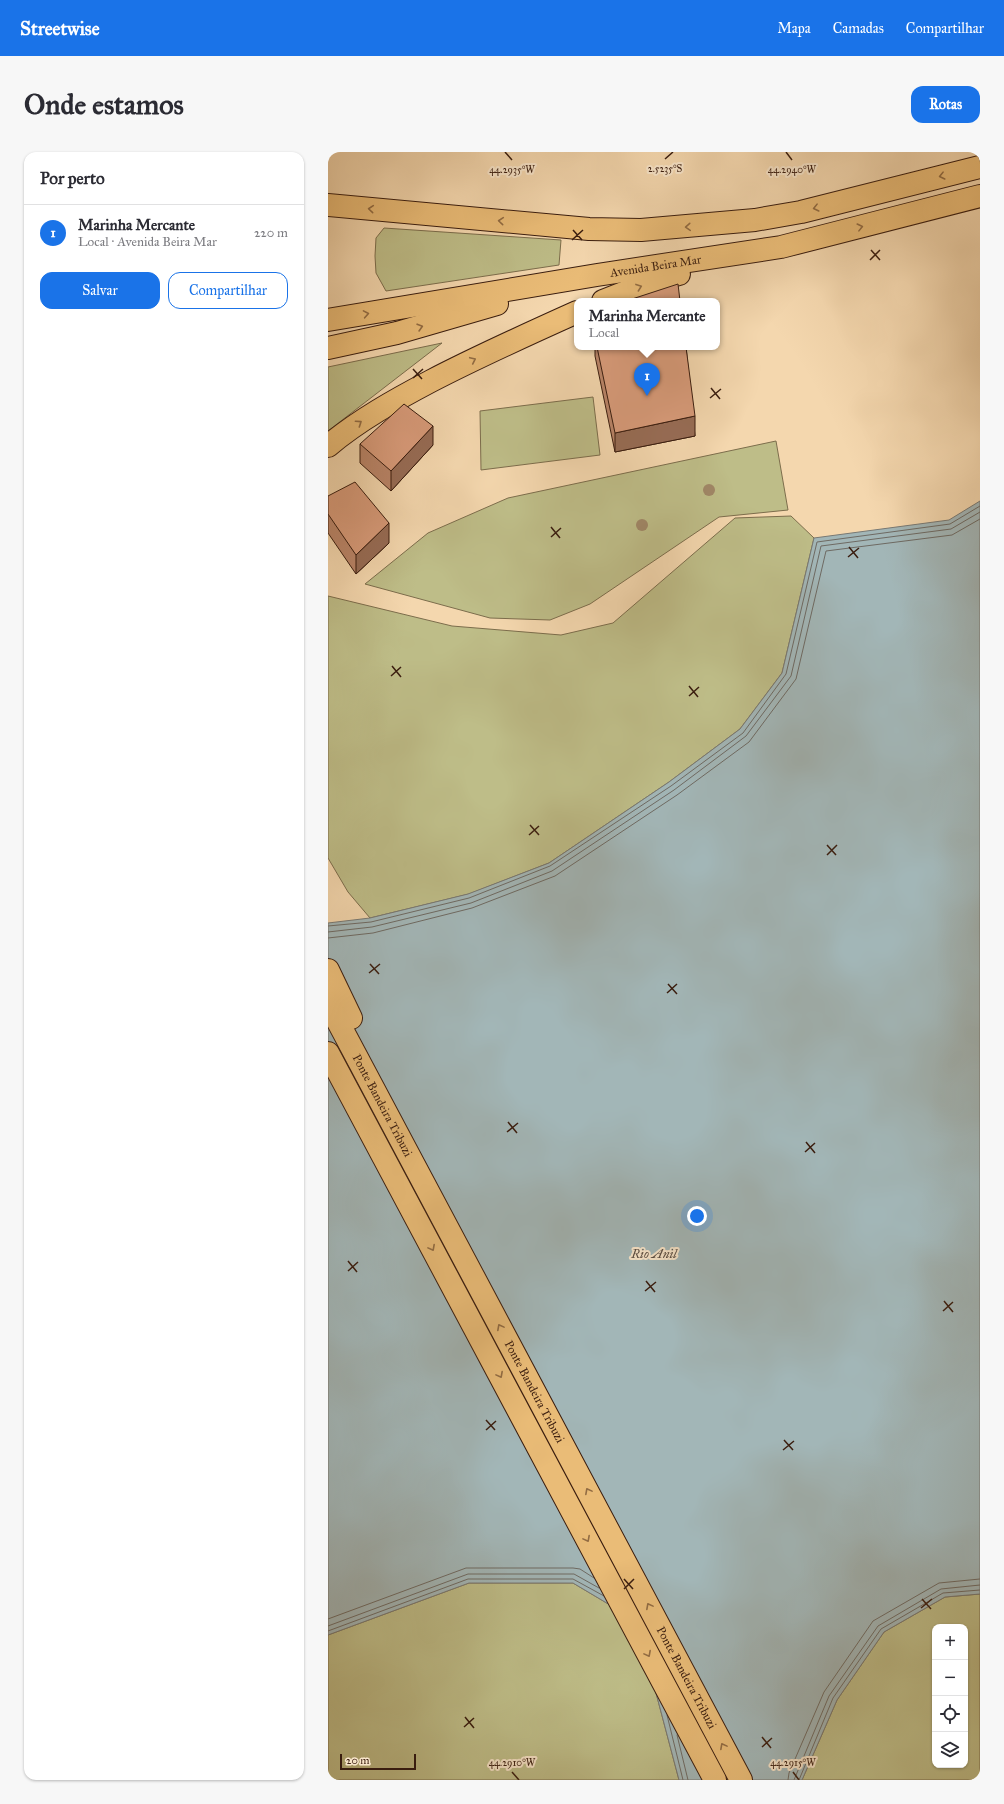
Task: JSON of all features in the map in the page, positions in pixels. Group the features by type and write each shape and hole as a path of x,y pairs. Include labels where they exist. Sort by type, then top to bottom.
{"main road":[{"path":"328,205 589,229 649,229 755,220 801,212 980,167"},
{"name":"Avenida Beira Mar","path":"328,320 597,275 781,247 980,196"},
{"path":"611,298 654,281 781,247"},
{"path":"328,348 397,333 597,275"},
{"path":"328,446 359,422 396,400 462,365 574,313"},
{"path":"328,970 434,1202"},
{"name":"Ponte Bandeira Tribuzi","path":"328,1003 741,1780"},
{"name":"Ponte Bandeira Tribuzi","path":"328,1053 715,1780"},
{"path":"328,1072 414,1213"}],"shaded area":[{"path":"384,228 561,240 559,265 386,291 376,273 375,256 376,238"},
{"path":"442,343 328,431 328,367"},
{"path":"593,397 600,455 481,470 480,411"},
{"path":"776,441 788,510 719,517 590,604 550,620 490,618 365,584 428,533 508,498"},
{"path":"791,516 814,538 782,673 740,729 669,782 549,863 469,894 370,918 348,892 328,858 328,596 452,626 561,635 613,623 735,518"},
{"path":"469,1583 573,1583 637,1621 679,1780 328,1780 328,1635"},
{"path":"980,1594 980,1780 802,1780 837,1700 884,1632 945,1597"}],"water":[{"name":"Rio Anil","path":"980,501 980,1594 945,1597 884,1632 837,1700 802,1780 679,1780 637,1621 573,1583 469,1583 328,1635 328,923 370,918 468,894 549,863 669,782 740,729 782,673 814,538 949,520"}],"building":[{"path":"678,284 680,298 635,298"},
{"path":"598,350 686,350 695,416 615,433"},
{"path":"404,404 433,426 391,471 360,444"},
{"path":"355,482 389,523 356,555 328,514 328,496"}],"place":[{"name":"Marinha Mercante","path":"647,396"}]}
